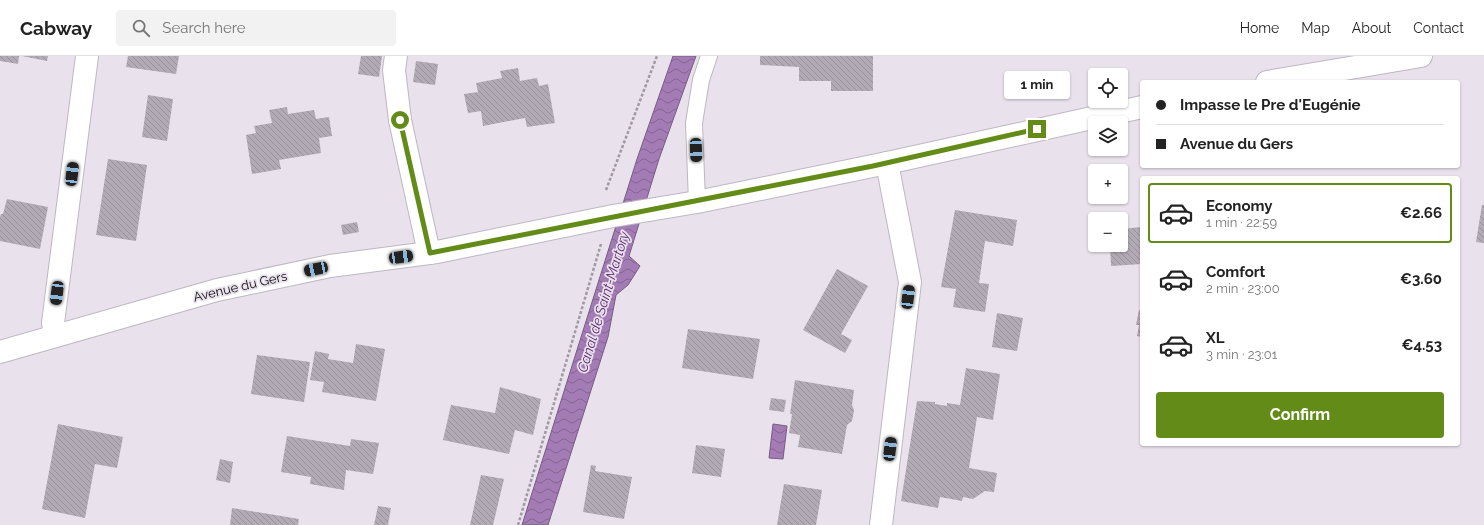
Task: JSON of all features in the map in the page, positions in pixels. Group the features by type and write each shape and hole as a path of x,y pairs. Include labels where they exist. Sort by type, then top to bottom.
{"main road":[{"path":"55,336 53,323 86,56"},
{"path":"396,56 394,70 400,120 430,253"},
{"path":"1279,80 1421,56"},
{"name":"Avenue du Gers","path":"0,352 217,290 330,266 430,253 609,217 697,202 888,163 1140,107"},
{"path":"881,525 910,282 888,163"}],"lane":[{"path":"697,202 694,123 701,80 709,56"}],"path":[{"path":"518,525 609,217 603,202 610,178 657,56"}],"water":[{"name":"Canal de Saint-Martory","path":"673,56 696,56 659,159 629,256 640,266 628,285 616,295 608,337 548,525 522,525 637,159"},
{"path":"773,424 787,426 783,459 769,458"}],"building":[{"path":"0,56 19,56 18,64 0,61"},
{"path":"22,56 48,56 47,61"},
{"path":"128,56 179,56 176,74 126,67"},
{"path":"361,56 382,56 379,77 358,74"},
{"path":"760,56 873,56 873,91 831,91 831,81 799,81 799,67 760,65"},
{"path":"416,61 438,64 435,85 413,82"},
{"path":"518,68 520,81 537,78 539,86 548,84 555,123 527,127 525,118 483,126 481,111 468,113 464,94 478,92 476,83 502,78 500,71"},
{"path":"148,95 173,99 167,141 142,137"},
{"path":"287,107 288,114 314,110 316,119 329,117 332,136 319,138 321,153 279,160 281,169 252,174 246,135 256,133 254,126 272,123 269,110"},
{"path":"108,159 147,165 136,241 96,235"},
{"path":"7,199 48,207 40,249 0,241 0,217 1,214 3,214"},
{"path":"1482,205 1484,205 1484,243 1476,242"},
{"path":"955,210 1017,220 1013,246 985,241 979,283 989,284 985,312 953,307 956,289 941,287"},
{"path":"357,222 359,232 343,235 341,225"},
{"path":"1140,227 1140,264 1111,266 1110,252 1128,252 1128,228"},
{"path":"837,269 868,286 841,334 852,340 845,353 803,330"},
{"path":"1140,310 1140,337 1137,336 1139,325 1136,325"},
{"path":"997,313 1023,318 1017,351 992,347"},
{"path":"688,329 760,339 753,379 682,368"},
{"path":"356,344 385,349 376,401 322,392 324,382 310,380 315,351 329,354 328,359 353,363"},
{"path":"257,355 310,362 304,402 251,394"},
{"path":"966,368 1000,374 993,420 977,417 969,468 997,473 994,492 985,491 973,499 963,497 962,501 940,497 938,508 901,501 917,401 935,402 935,404 947,406 947,403 960,405"},
{"path":"795,380 854,390 852,405 854,410 852,421 847,425 842,454 798,447 800,435 789,433"},
{"path":"500,387 541,399 533,435 515,430 509,454 443,440 451,405 495,413"},
{"path":"771,398 786,400 784,412 769,410"},
{"path":"58,424 123,437 117,468 95,464 85,518 42,509"},
{"path":"287,436 350,446 351,439 379,443 373,474 346,470 344,490 310,484 311,477 281,472"},
{"path":"696,445 725,449 721,477 692,473"},
{"path":"220,459 233,462 230,483 216,480"},
{"path":"591,465 596,466 595,471 632,477 624,519 583,512"},
{"path":"481,475 504,479 493,525 470,525"},
{"path":"784,484 822,490 816,525 777,525"},
{"path":"378,506 391,508 388,525 374,525"},
{"path":"232,508 299,519 298,525 230,525"}],"route":[{"path":"400,120 430,253 613,216 697,202 888,163 1037,129"}]}
